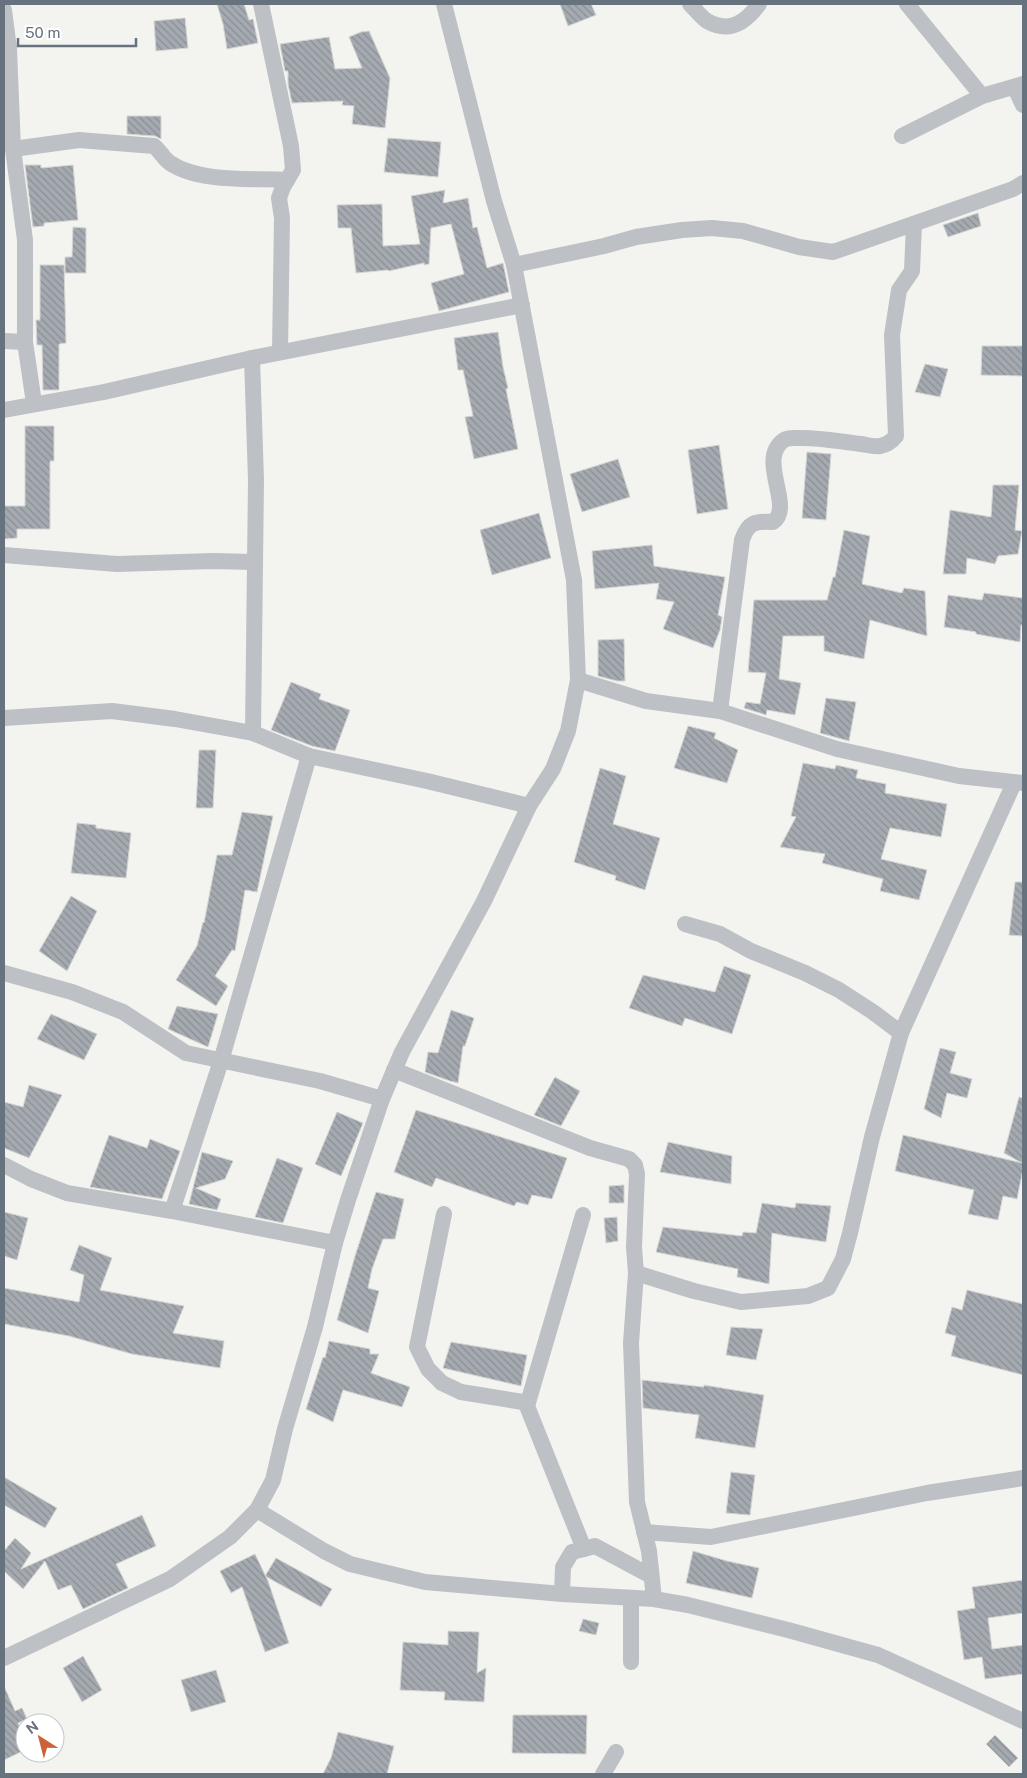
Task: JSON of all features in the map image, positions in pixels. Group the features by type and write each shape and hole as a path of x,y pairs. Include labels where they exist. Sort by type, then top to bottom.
{"street":[{"path":"260,4 292,146 293,170 279,198 282,218 280,352"},
{"path":"4,1658 170,1580 230,1537 257,1510 273,1480 285,1429 315,1327 335,1243 382,1099 394,1070 484,901 529,806 553,769 565,739 578,680 574,580 514,265 494,201 444,4"},
{"path":"690,4 707,21 723,26 736,25 745,21 759,4"},
{"path":"907,4 941,43 982,96"},
{"path":"4,10 9,49 13,149 12,202 25,240 25,342 34,403"},
{"path":"902,136 982,96 1019,86 1023,105"},
{"path":"13,149 79,140 154,146 168,162 206,177 287,180"},
{"path":"514,265 604,246 636,237 682,230 712,228 742,231 799,247 833,252 1013,189 1023,183"},
{"path":"720,711 744,532 750,525 760,521 773,522 777,520 780,509 773,461 774,451 787,438 805,438 878,446 892,441 896,436 892,335 899,290 912,270 914,224"},
{"path":"4,410 34,403 104,392 280,352 522,305"},
{"path":"4,341 25,342"},
{"path":"252,358 256,480 253,733"},
{"path":"4,556 117,564 213,561 254,562"},
{"path":"578,680 646,701 720,711 837,749 959,776 1019,783 901,1033 872,1137 843,1259 828,1288 808,1296 741,1302 694,1291 636,1273"},
{"path":"4,718 112,711 175,718 253,733 309,756 428,781 529,806"},
{"path":"172,1211 221,1061 309,756"},
{"path":"685,924 720,934 751,951 805,973 839,990 901,1033"},
{"path":"4,973 72,992 123,1012 186,1053 320,1081 382,1099"},
{"path":"394,1070 590,1148 629,1159 635,1165 637,1174 634,1247 636,1273 631,1343 637,1502 652,1576 654,1599"},
{"path":"4,1165 31,1179 67,1193 172,1211 335,1243"},
{"path":"444,1214 417,1348 428,1369 442,1382 461,1392 523,1402 584,1549"},
{"path":"526,1406 583,1215"},
{"path":"644,1532 711,1537 927,1493 1023,1478"},
{"path":"257,1510 324,1551 350,1564 425,1582 562,1594 654,1599 688,1605 878,1655 1022,1721"},
{"path":"562,1594 563,1566 572,1552 595,1546 652,1576"},
{"path":"630,1598 631,1662"},
{"path":"603,1774 616,1752"}],"building":[{"path":"217,4 244,4 249,20 253,19 258,43 227,49 223,24"},
{"path":"560,4 591,4 596,15 568,26"},
{"path":"185,18 188,48 156,51 154,21"},
{"path":"369,31 390,78 385,128 352,124 354,106 342,105 343,101 292,103 288,84 288,71 285,71 280,44 329,37 335,69 362,68 349,37"},
{"path":"127,116 161,116 161,139 155,136 127,134"},
{"path":"388,138 441,142 438,177 384,172"},
{"path":"25,165 41,165 41,168 73,165 78,220 44,223 44,226 33,227"},
{"path":"445,190 443,203 468,198 473,228 477,227 487,268 503,263 509,292 439,311 431,283 464,274 451,224 431,228 429,264 424,265 424,263 389,271 356,273 351,228 338,228 337,205 382,204 383,246 420,244 411,196"},
{"path":"978,213 981,226 948,237 943,225"},
{"path":"73,227 86,228 86,273 65,273 65,257 72,257"},
{"path":"40,265 64,265 66,343 59,344 59,390 43,390 42,345 37,345 36,320 40,320"},
{"path":"498,332 508,388 506,389 518,449 474,459 465,417 473,416 463,370 458,370 454,338"},
{"path":"982,346 1023,346 1023,376 981,375"},
{"path":"925,364 948,369 940,397 915,392"},
{"path":"25,426 54,426 54,461 50,461 50,529 17,529 17,538 4,539 4,506 25,506"},
{"path":"719,445 728,509 697,514 688,450"},
{"path":"807,452 831,454 826,520 802,518"},
{"path":"618,459 630,497 582,512 570,474"},
{"path":"993,485 1019,485 1015,530 1022,531 1018,554 998,556 995,564 967,558 966,574 943,574 950,510 991,517"},
{"path":"539,513 551,558 492,575 480,530"},
{"path":"844,530 870,536 862,584 902,593 904,588 925,591 927,636 870,620 864,659 824,651 824,636 783,636 779,679 801,683 795,715 767,710 766,715 744,708 746,702 760,704 766,673 748,672 754,600 827,600 833,577 835,577"},
{"path":"652,545 654,566 725,577 718,615 722,617 720,630 713,648 663,629 674,602 656,599 659,583 595,589 592,551"},
{"path":"984,593 1023,598 1023,625 1021,625 1020,642 944,627 948,595 982,600"},
{"path":"624,639 625,681 598,676 598,640"},
{"path":"291,682 321,694 319,699 350,710 335,751 312,746 271,730"},
{"path":"826,698 856,702 849,741 820,733"},
{"path":"688,726 716,733 714,738 738,750 727,783 674,768"},
{"path":"199,750 216,750 213,808 196,808"},
{"path":"803,763 835,769 836,765 858,770 856,778 886,784 885,793 947,804 941,837 890,828 881,859 927,870 919,900 880,891 883,879 822,863 825,854 780,847 796,817 791,816"},
{"path":"600,768 626,776 613,824 660,838 645,890 615,880 616,876 574,862"},
{"path":"242,812 273,816 257,892 245,890 235,951 232,950 215,976 228,986 216,1006 176,980 197,946 204,923 217,855 232,855"},
{"path":"77,823 131,833 126,878 71,873"},
{"path":"1015,882 1023,882 1023,936 1009,935"},
{"path":"71,896 97,911 67,971 39,951"},
{"path":"724,966 751,975 732,1034 685,1018 682,1026 629,1008 643,975 715,992"},
{"path":"177,1006 218,1014 208,1047 168,1029"},
{"path":"451,1010 474,1018 465,1046 463,1046 458,1083 425,1072 428,1052 438,1053"},
{"path":"51,1014 97,1034 84,1060 37,1039"},
{"path":"940,1048 956,1052 950,1073 972,1079 967,1098 947,1093 941,1118 924,1109"},
{"path":"555,1077 580,1091 561,1126 534,1115"},
{"path":"29,1085 62,1095 29,1158 4,1148 4,1102 23,1107"},
{"path":"1019,1097 1023,1098 1023,1169 1017,1199 1003,1196 998,1220 968,1214 974,1190 895,1171 903,1135 1022,1163 1004,1153"},
{"path":"416,1110 567,1158 552,1199 532,1195 528,1205 517,1202 514,1206 436,1178 432,1187 394,1172"},
{"path":"337,1112 363,1123 341,1176 315,1164"},
{"path":"109,1135 147,1148 150,1139 180,1151 162,1199 90,1187"},
{"path":"668,1142 732,1156 731,1184 660,1172"},
{"path":"202,1152 233,1161 225,1179 196,1188 221,1199 217,1210 189,1204"},
{"path":"277,1158 303,1168 283,1223 255,1217"},
{"path":"624,1185 624,1203 609,1203 609,1186"},
{"path":"376,1192 404,1199 395,1239 383,1239 372,1269 368,1288 379,1291 368,1333 337,1320"},
{"path":"762,1203 795,1208 796,1203 831,1206 826,1242 772,1233 769,1284 737,1277 738,1269 656,1252 663,1227 742,1236 743,1232 756,1233"},
{"path":"4,1212 28,1218 17,1260 4,1256"},
{"path":"617,1217 618,1241 606,1243 604,1218"},
{"path":"79,1245 112,1258 100,1290 184,1306 173,1333 224,1341 220,1368 132,1354 69,1336 4,1324 4,1288 79,1302 84,1275 70,1270"},
{"path":"967,1290 1023,1304 1023,1375 951,1356 956,1336 945,1333 952,1307 962,1310"},
{"path":"731,1327 763,1329 756,1360 726,1355"},
{"path":"329,1341 370,1349 370,1354 379,1354 371,1373 410,1387 402,1407 343,1390 333,1422 306,1409 323,1357 325,1358"},
{"path":"451,1342 527,1355 521,1386 443,1368"},
{"path":"642,1380 704,1387 704,1385 764,1395 755,1448 695,1438 699,1415 643,1408"},
{"path":"731,1472 755,1475 750,1515 726,1513"},
{"path":"4,1477 57,1508 45,1528 4,1505"},
{"path":"142,1515 156,1546 116,1564 128,1588 83,1609 71,1585 58,1590 45,1561 23,1589 4,1571 4,1551 15,1538 31,1553 21,1569"},
{"path":"693,1551 759,1568 752,1598 686,1583"},
{"path":"255,1554 268,1581 289,1643 265,1652 242,1587 231,1593 220,1571"},
{"path":"276,1558 332,1589 321,1607 265,1576"},
{"path":"1023,1580 1023,1613 988,1618 992,1649 1023,1645 1023,1674 985,1679 982,1657 964,1660 957,1611 975,1608 972,1587"},
{"path":"583,1619 599,1623 596,1635 579,1631"},
{"path":"448,1631 479,1632 477,1673 486,1668 484,1702 444,1700 445,1692 400,1690 403,1642 448,1645"},
{"path":"83,1656 102,1690 82,1702 63,1668"},
{"path":"216,1670 226,1702 191,1712 181,1680"},
{"path":"4,1686 15,1711 22,1708 24,1713 15,1713 15,1755 4,1760"},
{"path":"513,1715 587,1715 586,1754 512,1753"},
{"path":"338,1732 394,1746 387,1774 323,1774 331,1758"},
{"path":"995,1735 1018,1758 1009,1767 986,1744"}]}
